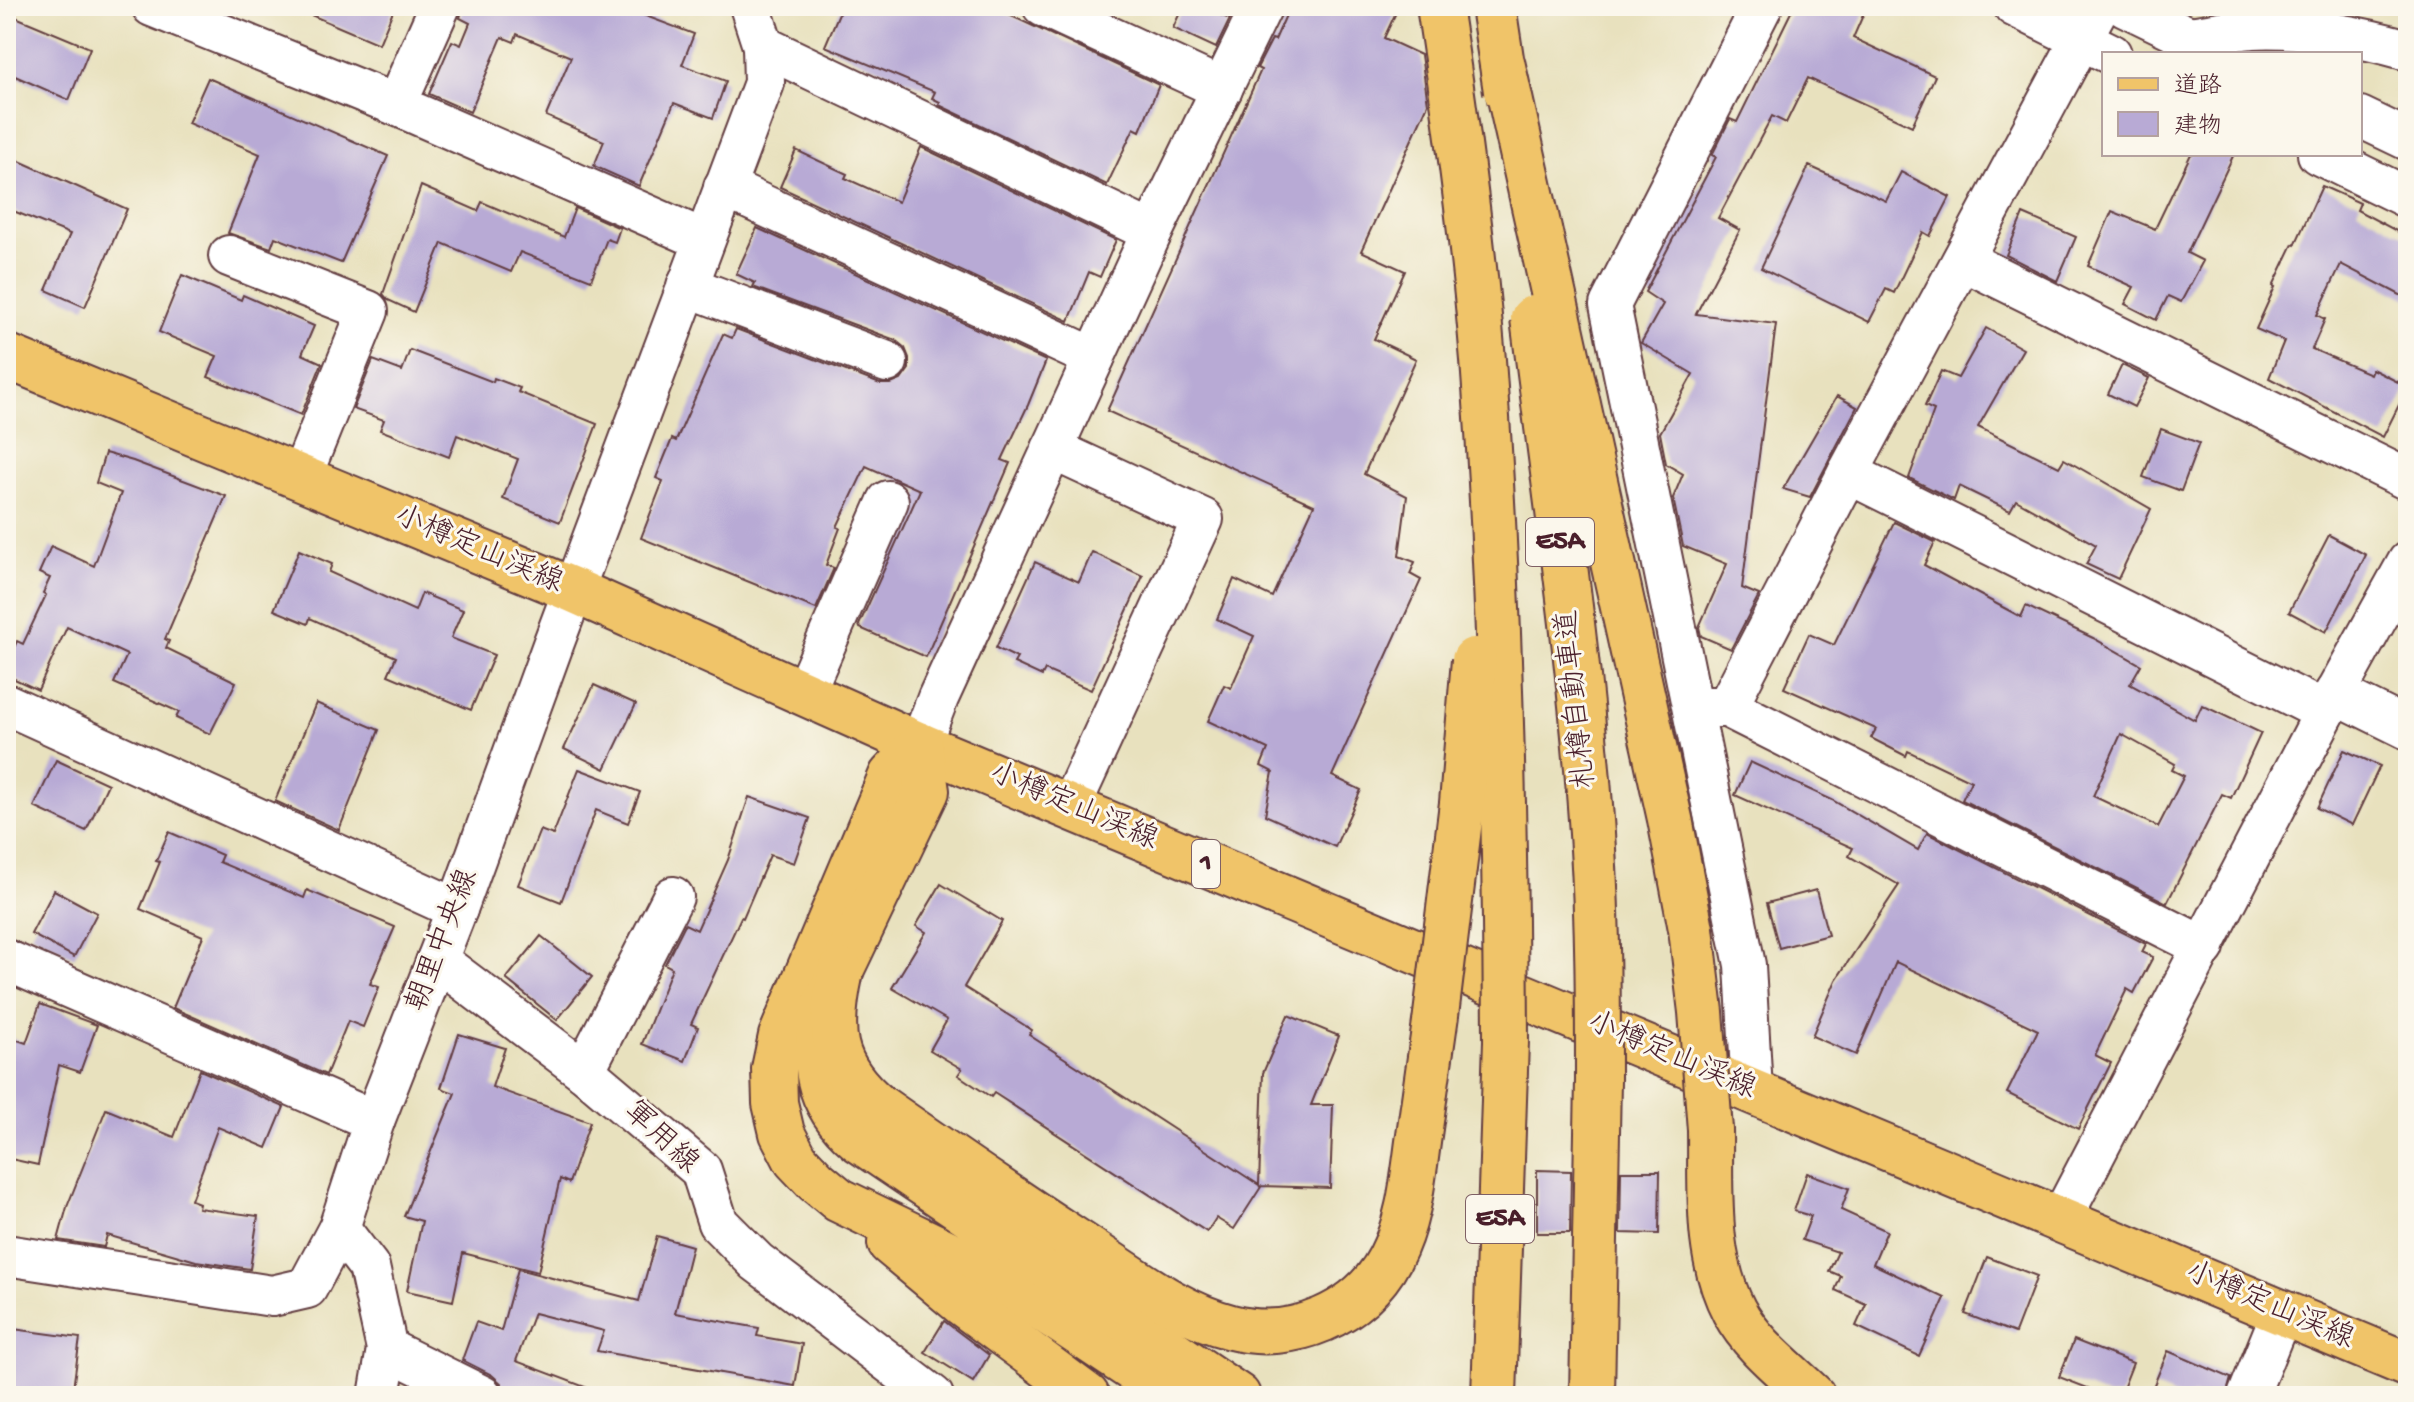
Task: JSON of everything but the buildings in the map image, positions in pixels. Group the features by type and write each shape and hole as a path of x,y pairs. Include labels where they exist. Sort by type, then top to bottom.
{"main road":[{"name":"E5A","path":"1439,6 1460,143 1482,358 1496,574 1505,811 1506,1041 1494,1396"},
{"name":"札樽自動車道","path":"1493,6 1582,718 1593,847 1599,962 1592,1396"},
{"path":"1502,62 1670,819 1691,929 1701,1012 1710,1130 1712,1223 1719,1271 1734,1312 1760,1346 1813,1396"},
{"path":"841,971 832,1008 835,1040 844,1067 857,1089 1021,1205 1161,1296 1200,1317 1233,1328 1267,1331 1300,1327 1326,1319 1352,1305 1372,1285 1389,1260 1410,1201 1436,1015 1472,709 1477,608 1461,301 1460,143"},
{"name":"小樽定山渓線","path":"6,356 573,590 920,745 2408,1365"},
{"path":"920,745 927,791 824,1006 818,1033 817,1059 828,1106 842,1125 859,1140 1238,1396"},
{"path":"920,745 891,776 781,1036 774,1069 775,1103 782,1133 796,1160 839,1200 963,1304 1087,1396"},
{"path":"839,1200 984,1270 1173,1396"}],"street":[{"path":"152,6 200,15 704,240"},
{"path":"396,105 440,6"},
{"path":"1043,6 1222,89"},
{"path":"920,745 938,698 1152,232 1262,6"},
{"path":"1752,1091 1745,965 1710,707 1610,305 1762,6"},
{"path":"1710,707 1848,473 1963,260 2095,32 2014,6"},
{"path":"2125,6 2221,52"},
{"path":"762,20 1152,232"},
{"name":"朝里中央線","path":"6,1255 272,1296 307,1288 339,1228 374,1121 457,909 573,590 764,83 762,20"},
{"path":"2189,37 2253,28 2291,29 2379,42 2408,50"},
{"path":"2362,118 2408,140"},
{"path":"2322,156 2408,198"},
{"path":"724,187 1094,358"},
{"path":"229,256 368,311 301,477"},
{"path":"1963,260 2408,480"},
{"path":"687,286 887,362"},
{"path":"1052,449 1203,519 1070,807"},
{"path":"1848,473 2330,703 2408,729"},
{"path":"804,693 888,501"},
{"path":"2061,1219 2330,703 2408,562"},
{"path":"6,704 457,909"},
{"path":"1710,707 2204,947"},
{"path":"584,1071 673,897"},
{"path":"6,960 374,1121"},
{"name":"軍用線","path":"437,960 584,1071 701,1170 718,1223 757,1262 933,1396"},
{"path":"339,1228 369,1267 387,1349 379,1396"},
{"path":"2248,1396 2282,1312"},
{"path":"387,1349 482,1396"}]}
